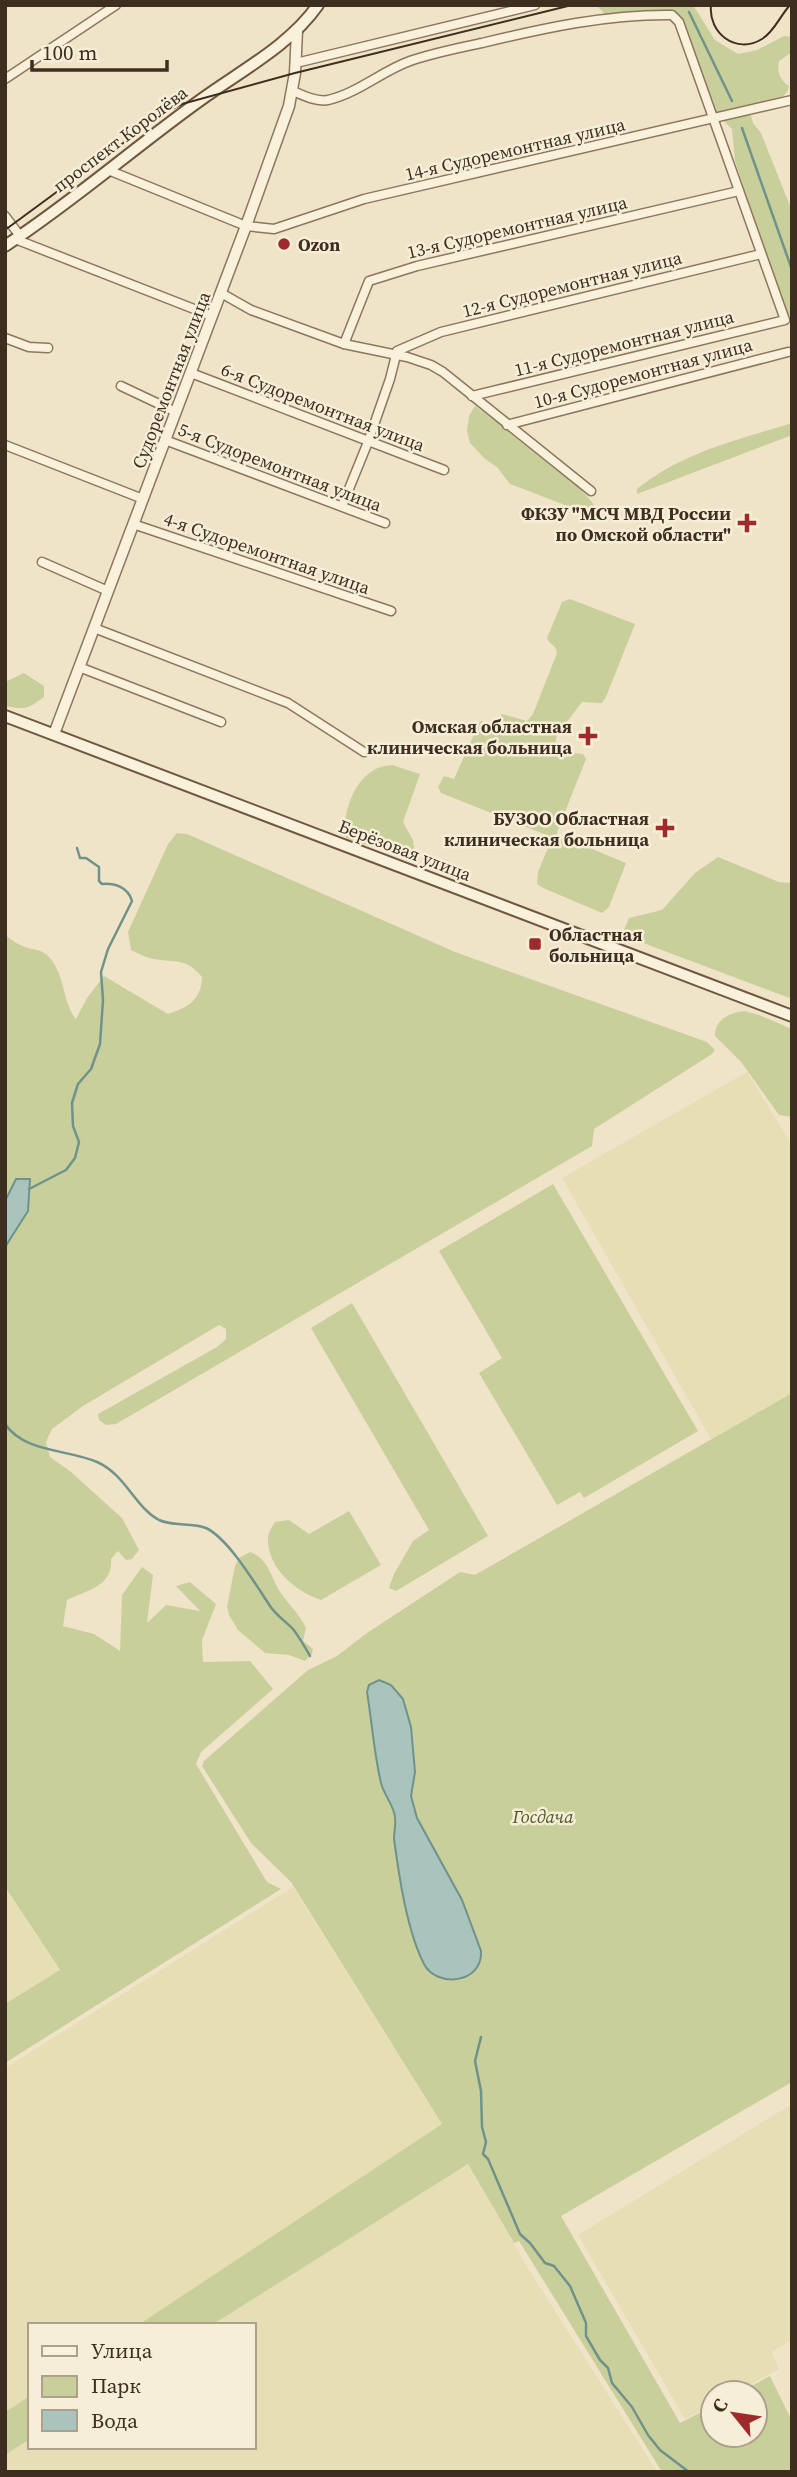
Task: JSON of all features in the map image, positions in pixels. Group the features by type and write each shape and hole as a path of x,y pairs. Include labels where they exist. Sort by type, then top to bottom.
{"main road":[{"name":"проспект Королёва","path":"13,240 297,31 318,5"},
{"name":"Берёзовая улица","path":"5,716 792,1016"}],"street":[{"path":"5,79 116,5"},
{"path":"296,62 535,5"},
{"path":"293,91 325,101 344,95 391,68 433,54 553,26 672,15 679,22 761,254"},
{"name":"Судоремонтная улица","path":"54,734 246,226 293,91 297,31"},
{"name":"14-я Судоремонтная улица","path":"246,226 274,229 364,199 792,100"},
{"path":"108,170 246,226"},
{"name":"13-я Судоремонтная улица","path":"344,344 369,281 418,266 739,191"},
{"path":"5,216 13,240 212,316"},
{"name":"11-я Судоремонтная улица","path":"472,396 785,320 761,254"},
{"name":"12-я Судоремонтная улица","path":"394,355 401,347 441,332 761,254"},
{"path":"221,293 251,310 344,344 431,365 591,491"},
{"path":"5,338 29,346 48,348"},
{"name":"10-я Судоремонтная улица","path":"507,425 788,352"},
{"path":"342,506 390,379 394,355"},
{"name":"6-я Судоремонтная улица","path":"191,373 444,470"},
{"path":"121,386 176,412"},
{"name":"5-я Судоремонтная улица","path":"165,440 384,523"},
{"path":"5,445 143,499"},
{"name":"4-я Судоремонтная улица","path":"134,524 391,611"},
{"path":"42,562 108,591"},
{"path":"94,628 288,703 365,752"},
{"path":"79,667 221,722"}],"shaded area":[{"path":"747,1072 792,1145 792,1393 711,1439 562,1178"},
{"path":"293,1887 442,2124 141,2323 28,2323 28,2397 5,2412 5,2068"},
{"path":"5,1888 60,1971 5,2004"},
{"path":"792,2104 792,2340 772,2352 779,2369 760,2379 699,2379 699,2412 685,2419 578,2235"},
{"path":"468,2164 526,2265 657,2472 5,2472 5,2455 28,2440 28,2449 256,2449 256,2323 215,2323"}],"green space":[{"path":"693,5 715,40 738,54 757,50 784,36 792,37 792,52 779,61 778,65 781,78 789,86 785,95 754,105 750,112 792,211 792,319 783,306 735,161 732,129 716,114 676,17 607,16 597,6"},
{"path":"475,406 567,476 595,506 599,518 510,484 497,467 470,443 467,431 469,416"},
{"path":"792,423 792,435 637,494 637,489 655,476 692,456"},
{"path":"570,599 635,624 606,697 602,703 582,702 557,735 554,750 566,757 575,753 583,754 586,759 558,835 626,863 609,907 602,913 537,884 538,872 551,840 549,836 441,793 438,787 444,776 454,779 480,721 494,725 502,714 527,721 533,714 557,653 547,638 562,602"},
{"path":"24,673 44,686 44,697 26,708 5,706 5,682"},
{"path":"392,765 420,774 403,822 413,840 414,849 407,852 347,841 345,823 349,803 358,785 373,770"},
{"path":"177,833 187,834 455,952 707,1042 715,1050 594,1129 592,1146 116,1424 106,1425 99,1420 98,1414 217,1347 226,1339 226,1329 219,1325 83,1406 52,1429 46,1442 50,1457 71,1472 122,1518 139,1550 132,1559 126,1560 118,1551 111,1559 108,1575 98,1586 67,1600 63,1626 94,1634 120,1651 122,1595 142,1567 153,1575 147,1623 166,1605 200,1611 176,1586 190,1582 216,1604 202,1640 203,1662 250,1661 273,1689 201,1752 196,1764 267,1882 281,1889 5,2063 5,2004 60,1970 5,1887 5,1247 13,1233 5,1201 5,935 20,945 41,951 50,958 59,973 76,1019 87,998 104,976 168,1014 182,1009 196,997 202,977 190,966 180,962 151,958 131,950 128,932 168,844"},
{"path":"718,857 779,882 792,883 792,999 622,935 629,918 662,910 695,873"},
{"path":"744,1011 792,1029 792,1117 779,1115 741,1062 715,1036 720,1021 733,1013"},
{"path":"553,1184 698,1431 584,1498 580,1492 557,1505 479,1373 502,1358 439,1251"},
{"path":"352,1303 488,1536 396,1591 389,1588 394,1574 413,1541 429,1530 311,1328"},
{"name":"Госдача","path":"792,1393 792,2082 561,2216 680,2423 699,2413 699,2449 769,2449 769,2379 764,2379 770,2376 792,2421 792,2472 662,2472 519,2241 514,2243 468,2164 215,2323 141,2323 442,2124 291,1882 251,1843 202,1766 204,1761 308,1670 337,1656 460,1572 475,1575"},
{"path":"349,1511 381,1565 321,1600 293,1585 278,1569 269,1549 269,1534 275,1522 289,1520 309,1534"},
{"path":"250,1552 267,1565 279,1590 306,1628 303,1641 313,1649 305,1661 289,1655 265,1653 238,1630 229,1615 227,1607 235,1566 239,1558"},
{"path":"28,2397 28,2440 5,2455 5,2412"}],"water":[{"path":"16,1179 30,1179 28,1211 5,1247 5,1201"},
{"path":"379,1680 391,1685 403,1699 411,1727 415,1772 411,1796 417,1818 462,1900 481,1951 480,1962 475,1970 458,1979 438,1977 430,1972 418,1951 408,1920 394,1839 395,1817 381,1783 367,1692 369,1685"}],"waterway":[{"path":"689,12 732,101"},
{"path":"742,128 792,270"},
{"path":"29,1189 66,1170 75,1158 79,1142 73,1126 72,1103 78,1084 91,1069 100,1044 103,1000 101,972 108,949 132,901 120,887 102,884 99,881 99,867 86,858 80,858 77,848"},
{"path":"5,1424 13,1433 35,1445 85,1458 107,1467 143,1507 159,1520 201,1526 215,1534 241,1563 272,1609 293,1629 310,1656"},
{"path":"481,2037 475,2061 486,2142 483,2154 488,2159 520,2234 545,2263 554,2266 570,2286 586,2323 586,2336 608,2368 612,2383 632,2407 648,2435 660,2450 689,2472"}],"tram line":[{"path":"5,230 164,113 182,104 295,73 572,5"},
{"path":"711,5 711,15 719,32 734,43 743,44 766,36 790,5"}],"place":[{"name":"Ozon","path":"284,244"},
{"name":"ФКЗУ \"МСЧ МВД России по Омской области\"","path":"747,523"},
{"name":"Омская областная клиническая больница","path":"588,736"},
{"name":"БУЗОО Областная клиническая больница","path":"665,828"},
{"name":"Областная больница","path":"535,944"}]}
